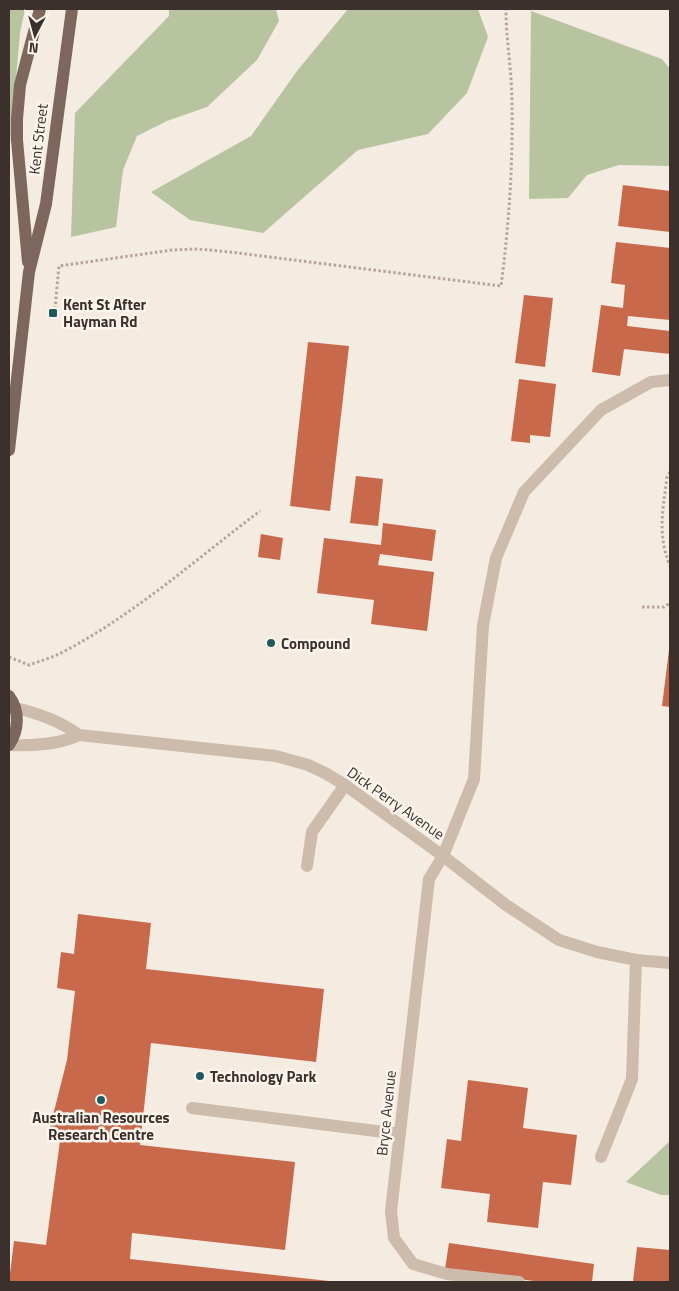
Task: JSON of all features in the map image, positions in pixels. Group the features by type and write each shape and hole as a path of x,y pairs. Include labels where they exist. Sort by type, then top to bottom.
{"main road":[{"name":"Kent Street","path":"29,272 17,140 17,119 20,85 40,9"},
{"name":"Kent Street","path":"9,450 29,272 46,204 72,9"},
{"path":"9,683 16,728 9,745"}],"street":[{"name":"Bryce Avenue","path":"520,1282 447,1274 413,1264 394,1238 392,1211 429,879 443,856 474,779 483,625 496,558 524,492 601,410 651,382 670,380"},
{"name":"Dick Perry Avenue","path":"12,701 31,712 66,726 78,735 276,756 308,765 344,785 443,856 506,905 559,940 596,952 636,960 670,963"},
{"name":"Dick Perry Avenue","path":"9,745 29,746 64,742 78,735"},
{"path":"307,866 312,832 344,785"},
{"path":"601,1157 632,1079 636,960"},
{"path":"192,1108 400,1134"}],"path":[{"path":"55,309 59,266 172,250 198,249 230,252 501,286 510,201 512,112 506,9"},
{"path":"670,472 667,477 661,531 663,550 670,566"},
{"path":"664,509 670,509"},
{"path":"9,657 29,665 60,654 159,591 202,555 260,511"},
{"path":"642,607 664,607 670,603"}],"green space":[{"path":"9,9 25,9 20,33 9,155"},
{"path":"169,9 276,9 279,21 257,60 207,107 167,121 137,136 123,170 116,227 71,237 75,113 169,16"},
{"path":"348,9 478,9 488,37 467,93 428,134 358,150 263,233 190,220 151,192 251,136 297,71"},
{"path":"531,11 662,59 670,69 670,166 619,165 587,175 568,198 529,199"},
{"path":"670,1141 670,1195 661,1195 626,1182"}],"building":[{"path":"623,185 670,191 670,232 618,226"},
{"path":"616,242 670,248 670,320 628,316 627,326 670,331 670,354 624,349 620,376 592,372 601,305 623,308 625,285 611,283"},
{"path":"524,295 553,298 545,367 515,363"},
{"path":"308,342 349,346 330,511 290,506"},
{"path":"519,379 556,384 550,437 530,435 530,443 511,441"},
{"path":"356,476 383,479 378,526 350,523"},
{"path":"383,523 436,530 432,561 380,554 378,565 434,572 427,631 371,624 374,600 317,593 324,538 381,545"},
{"path":"261,534 283,538 280,560 258,557"},
{"path":"670,650 670,707 662,706"},
{"name":"Australian Resources Research Centre","path":"78,914 151,923 146,969 324,989 316,1062 151,1043 140,1145 295,1162 285,1250 132,1233 130,1259 329,1282 9,1282 14,1241 46,1245 60,1141 47,1139 67,1060 75,991 57,988 61,952 74,954"},
{"path":"468,1080 528,1088 523,1128 577,1135 571,1185 543,1182 538,1228 487,1222 490,1194 441,1188 447,1139 461,1141"},
{"path":"449,1243 594,1264 592,1282 541,1282 445,1269"},
{"path":"637,1247 670,1250 670,1282 633,1282"}],"place":[{"name":"Kent St After Hayman Rd","path":"53,313"},
{"name":"Compound","path":"271,643"},
{"name":"Technology Park","path":"200,1076"},
{"name":"Australian Resources Research Centre","path":"101,1100"}]}
